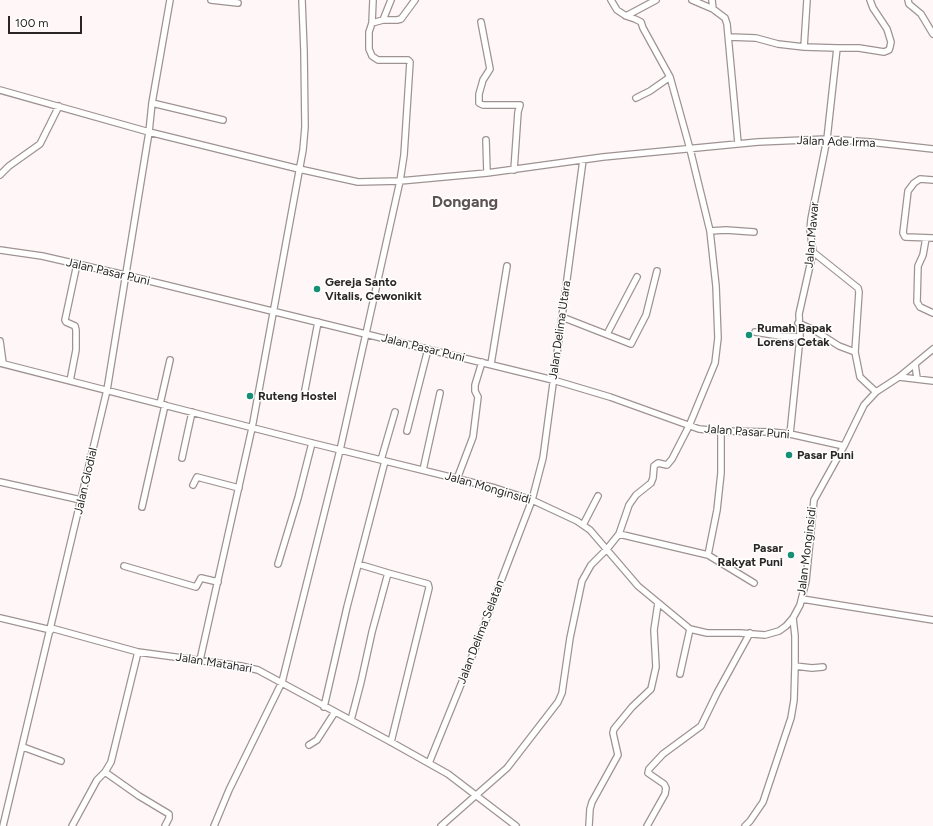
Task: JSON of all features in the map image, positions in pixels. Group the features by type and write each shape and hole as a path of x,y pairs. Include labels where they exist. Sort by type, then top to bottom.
{"street":[{"name":"Jalan Glodial","path":"3,826 107,390 149,132 152,103 170,0"},
{"path":"211,0 238,3"},
{"path":"200,660 252,428 303,150 305,127 302,0"},
{"path":"214,826 229,790 282,682 340,450 400,181 404,155 410,62 408,60 378,60 374,58 369,49 369,32 372,23 373,0"},
{"path":"383,20 390,0"},
{"path":"372,23 383,20 401,19 416,0"},
{"path":"441,826 507,768 558,702 562,693 570,638 582,580 592,565 619,534 629,504 636,495 651,483 654,466 658,463 665,466 669,465 690,426 715,363 718,338 716,286 710,231 690,149 670,77 641,22 626,16 617,10 611,0"},
{"path":"626,16 656,0"},
{"path":"692,0 713,9 726,20 738,143"},
{"path":"712,0 713,9"},
{"path":"804,47 807,0"},
{"path":"728,37 756,38 778,44 804,47 859,48 884,52 889,50 891,42 887,29 873,8 870,0"},
{"path":"908,0 909,4 921,14 933,34"},
{"path":"481,22 490,69 483,80 479,94 479,103 482,105 520,105 518,111 514,170"},
{"name":"Jalan Mawar","path":"790,434 800,337 798,314 813,252 810,230 811,219 827,139 837,48"},
{"path":"636,98 650,91 670,77"},
{"name":"Jalan Ade Irma","path":"0,90 149,132 353,182 400,181 487,173 583,160 738,143 827,139 933,149"},
{"path":"152,103 223,120"},
{"path":"0,175 9,166 40,144 59,106"},
{"path":"486,140 487,173"},
{"name":"Jalan Delima Utara","path":"532,500 543,458 583,160"},
{"path":"933,180 920,179 914,183 907,194 904,236 933,238"},
{"path":"710,231 726,230 754,232"},
{"path":"926,238 923,255 918,265 918,302 920,307 933,313"},
{"name":"Jalan Pasar Puni","path":"0,250 42,256 126,275 491,364 553,380 645,409 690,426 721,432 771,432 790,434 844,446"},
{"path":"813,252 858,288 855,352 860,376 876,392"},
{"path":"70,381 76,350 76,330 75,326 66,322 65,320 77,264"},
{"path":"491,364 507,266"},
{"path":"562,317 631,343 646,315 657,271"},
{"path":"607,334 637,277"},
{"path":"304,395 318,322"},
{"path":"798,323 814,330 839,346 855,352"},
{"path":"755,332 800,337"},
{"path":"0,340 2,363"},
{"path":"407,431 428,349"},
{"name":"Jalan Monginsidi","path":"2,363 252,428 495,488 532,500 583,525 595,534 638,586 690,629 707,633 750,633 765,635 773,634 793,618 802,599 806,581 810,528 814,500 844,446 864,405 876,392 899,377 933,349"},
{"path":"142,508 163,405 170,360"},
{"path":"457,479 476,428 478,397 475,391 482,362"},
{"path":"915,364 918,378"},
{"path":"899,377 918,378 933,381"},
{"path":"423,470 440,393"},
{"path":"182,458 192,412"},
{"path":"324,707 395,412"},
{"path":"708,555 717,510 721,473 721,432"},
{"path":"278,564 300,493 312,443"},
{"path":"193,485 196,477 239,488"},
{"path":"0,482 81,500"},
{"path":"583,525 598,496"},
{"name":"Jalan Delima Selatan","path":"430,763 532,500"},
{"path":"619,534 708,555 754,583"},
{"path":"358,564 428,584 430,588 391,742"},
{"path":"124,566 196,586 198,586 202,578 218,582"},
{"path":"351,720 388,573"},
{"path":"802,599 933,620"},
{"path":"589,826 592,802 618,755 613,733 614,729 632,707 651,689 656,667 654,630 658,603"},
{"name":"Jalan Matahari","path":"0,618 51,629 138,652 252,668 282,682 324,707 430,763 448,774 516,826"},
{"path":"745,826 763,802 791,718 794,700 795,666 795,636 793,618"},
{"path":"680,674 690,629"},
{"path":"647,826 665,794 666,788 664,784 648,773 649,769 663,754 701,726 717,693 750,633"},
{"path":"72,826 97,780 105,772 111,762 138,652"},
{"path":"795,666 812,668 823,667"},
{"path":"309,745 317,740 335,712"},
{"path":"23,747 62,761"},
{"path":"105,772 139,796 169,814 169,818 165,826"}],"place":[{"name":"Gereja Santo Vitalis, Cewonikit","path":"317,289"},
{"name":"Rumah Bapak Lorens Cetak","path":"749,335"},
{"name":"Ruteng Hostel","path":"250,396"},
{"name":"Pasar Puni","path":"789,455"},
{"name":"Pasar Rakyat Puni","path":"791,555"}],"district":[{"name":"Dongang","path":"465,202"}]}
